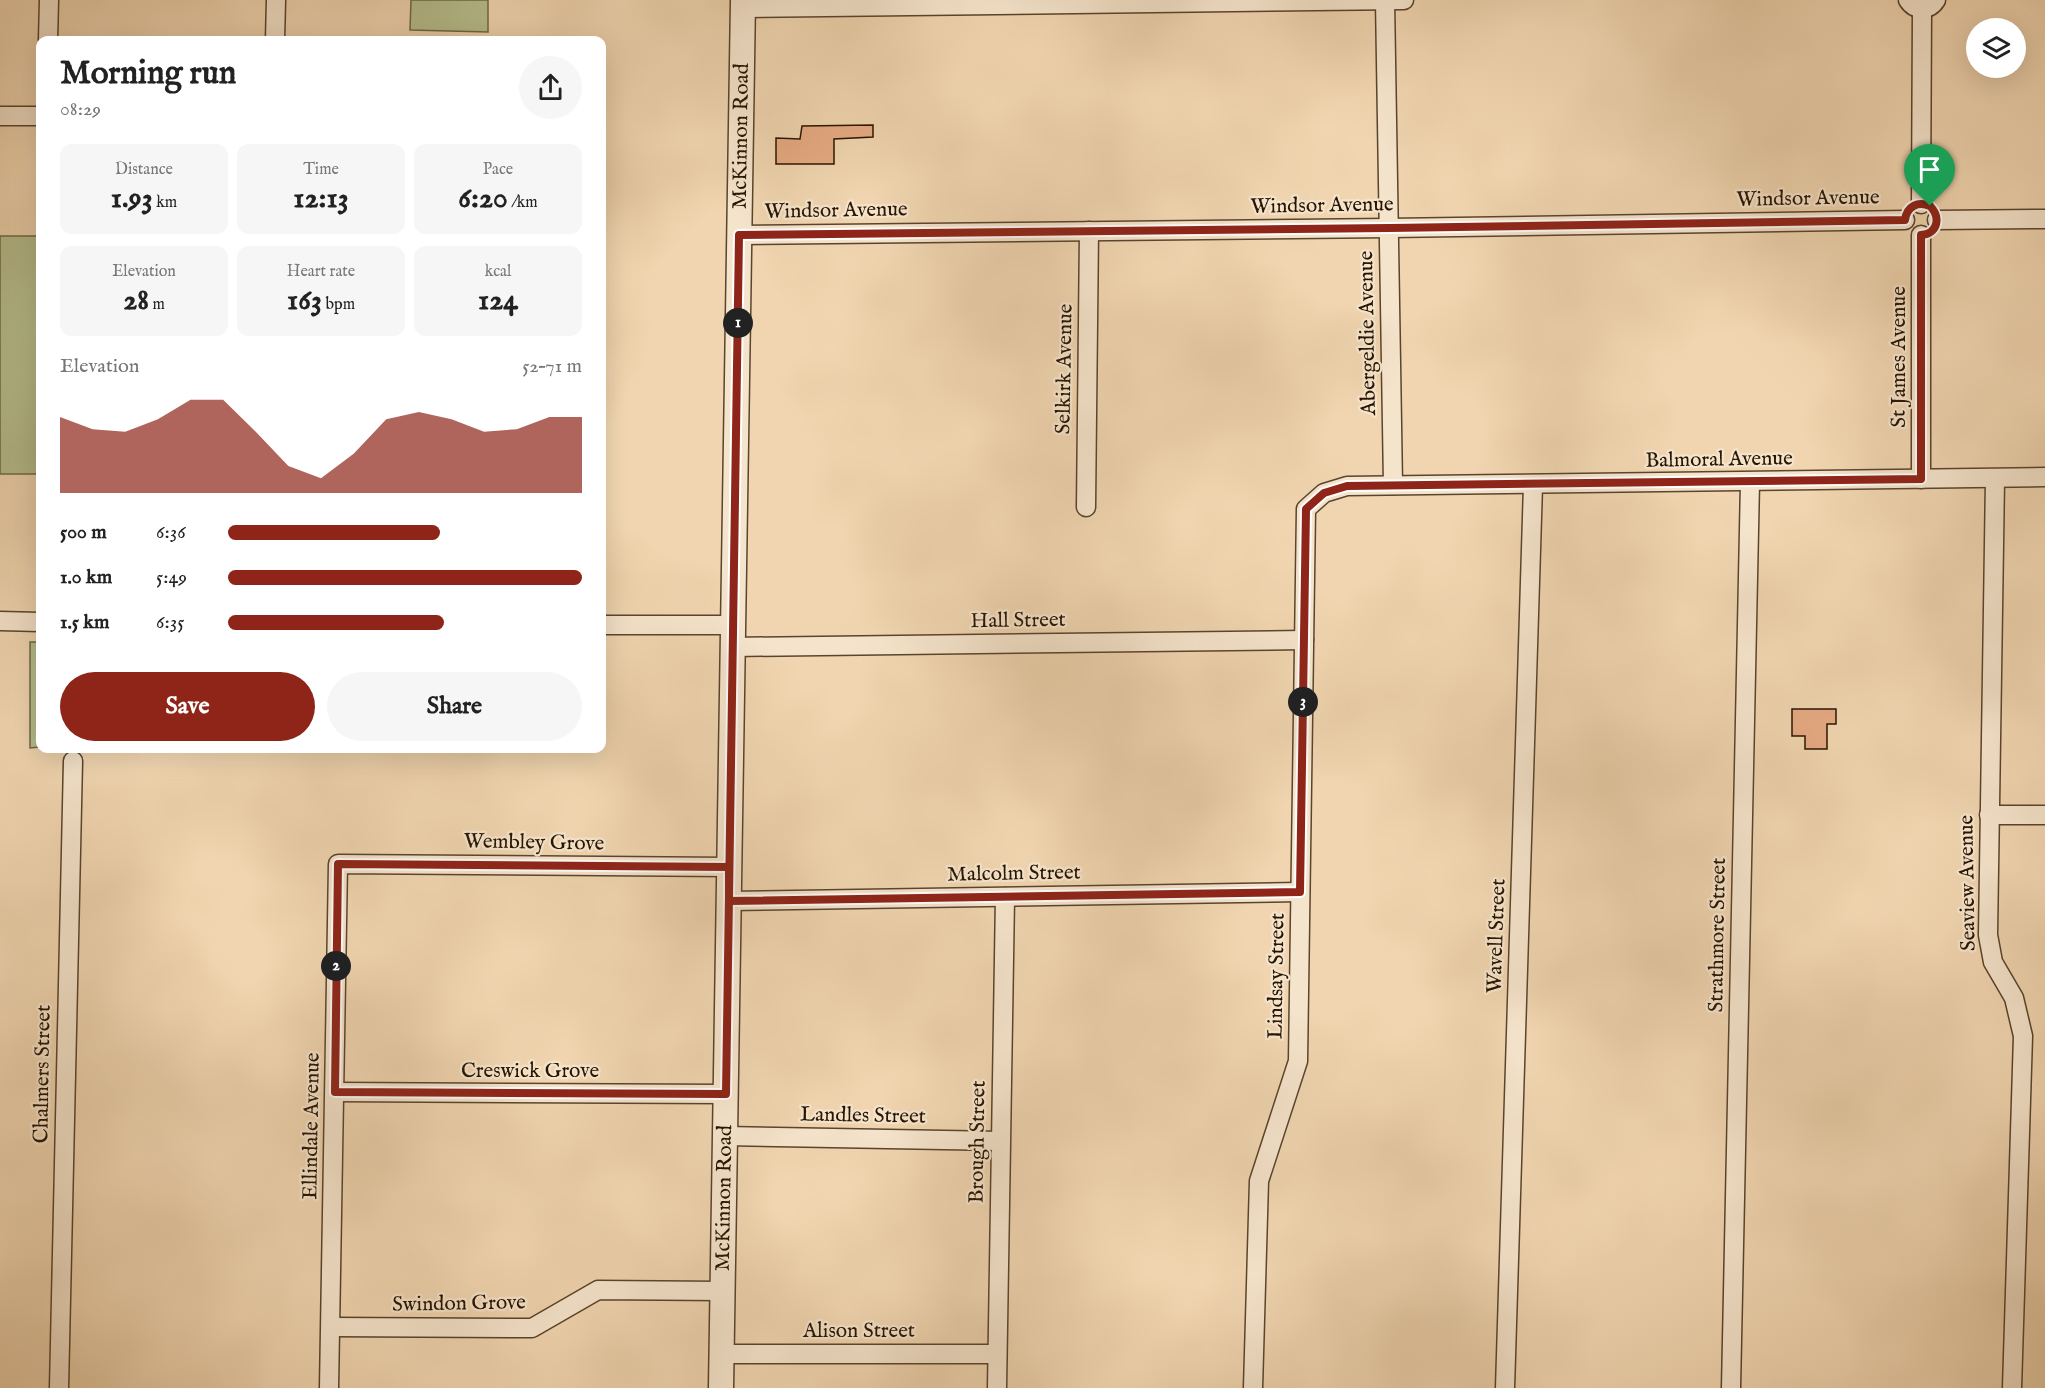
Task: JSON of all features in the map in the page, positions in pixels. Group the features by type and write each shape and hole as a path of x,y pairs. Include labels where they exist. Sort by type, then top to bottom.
{"street":[{"path":"48,36 49,0"},
{"path":"275,36 276,0"},
{"name":"Abergeldie Avenue","path":"1385,0 1393,485"},
{"path":"743,4 1404,0"},
{"path":"1921,204 1922,3"},
{"name":"McKinnon Road","path":"721,1388 743,4"},
{"path":"0,116 36,116"},
{"path":"1921,204 1930,206 1937,220 1931,233 1921,235 1911,233 1905,220 1908,210 1921,204"},
{"path":"1937,220 2045,219"},
{"name":"Windsor Avenue","path":"739,235 1905,220"},
{"name":"Selkirk Avenue","path":"1086,507 1089,231"},
{"name":"St James Avenue","path":"1921,235 1921,479"},
{"name":"Balmoral Avenue","path":"1393,485 2045,477"},
{"name":"Seaview Avenue","path":"1995,478 1988,934 1993,962 2014,998 2023,1036 2012,1388"},
{"name":"Strathmore Street","path":"1731,1388 1750,482"},
{"name":"Wavell Street","path":"1505,1388 1533,484"},
{"name":"Lindsay Street","path":"1252,1388 1259,1181 1299,1061 1306,509 1324,493 1347,486 1393,485"},
{"path":"0,621 36,622"},
{"name":"Hall Street","path":"606,625 733,636 1304,639"},
{"name":"Chalmers Street","path":"59,1388 73,761"},
{"path":"1989,815 2045,815"},
{"name":"Wembley Grove","path":"338,864 729,867"},
{"name":"Ellindale Avenue","path":"329,1388 338,864"},
{"name":"Malcolm Street","path":"729,901 1300,892"},
{"name":"Brough Street","path":"997,1388 1005,897"},
{"name":"Creswick Grove","path":"335,1092 726,1094"},
{"name":"Landles Street","path":"725,1136 1000,1141"},
{"name":"Swindon Grove","path":"331,1327 532,1328 598,1290 722,1291"},
{"name":"Alison Street","path":"721,1354 997,1354"}],"green space":[{"path":"411,0 488,0 488,32 410,30"},
{"path":"0,236 36,236 36,474 0,474"},
{"path":"30,642 36,642 36,747 30,748"}],"building":[{"path":"873,125 873,137 834,139 834,164 776,164 776,138 800,139 802,126"},
{"path":"1792,709 1836,709 1836,724 1827,724 1827,749 1805,749 1805,736 1792,736"}],"route":[{"path":"1930,206 1921,204 1911,207 1905,215 1905,220 739,235 729,867 726,1094 335,1092 338,864 729,867 729,901 1300,892 1306,509 1324,493 1347,486 1921,479 1921,235 1931,233 1936,225 1936,215 1930,206"}]}
